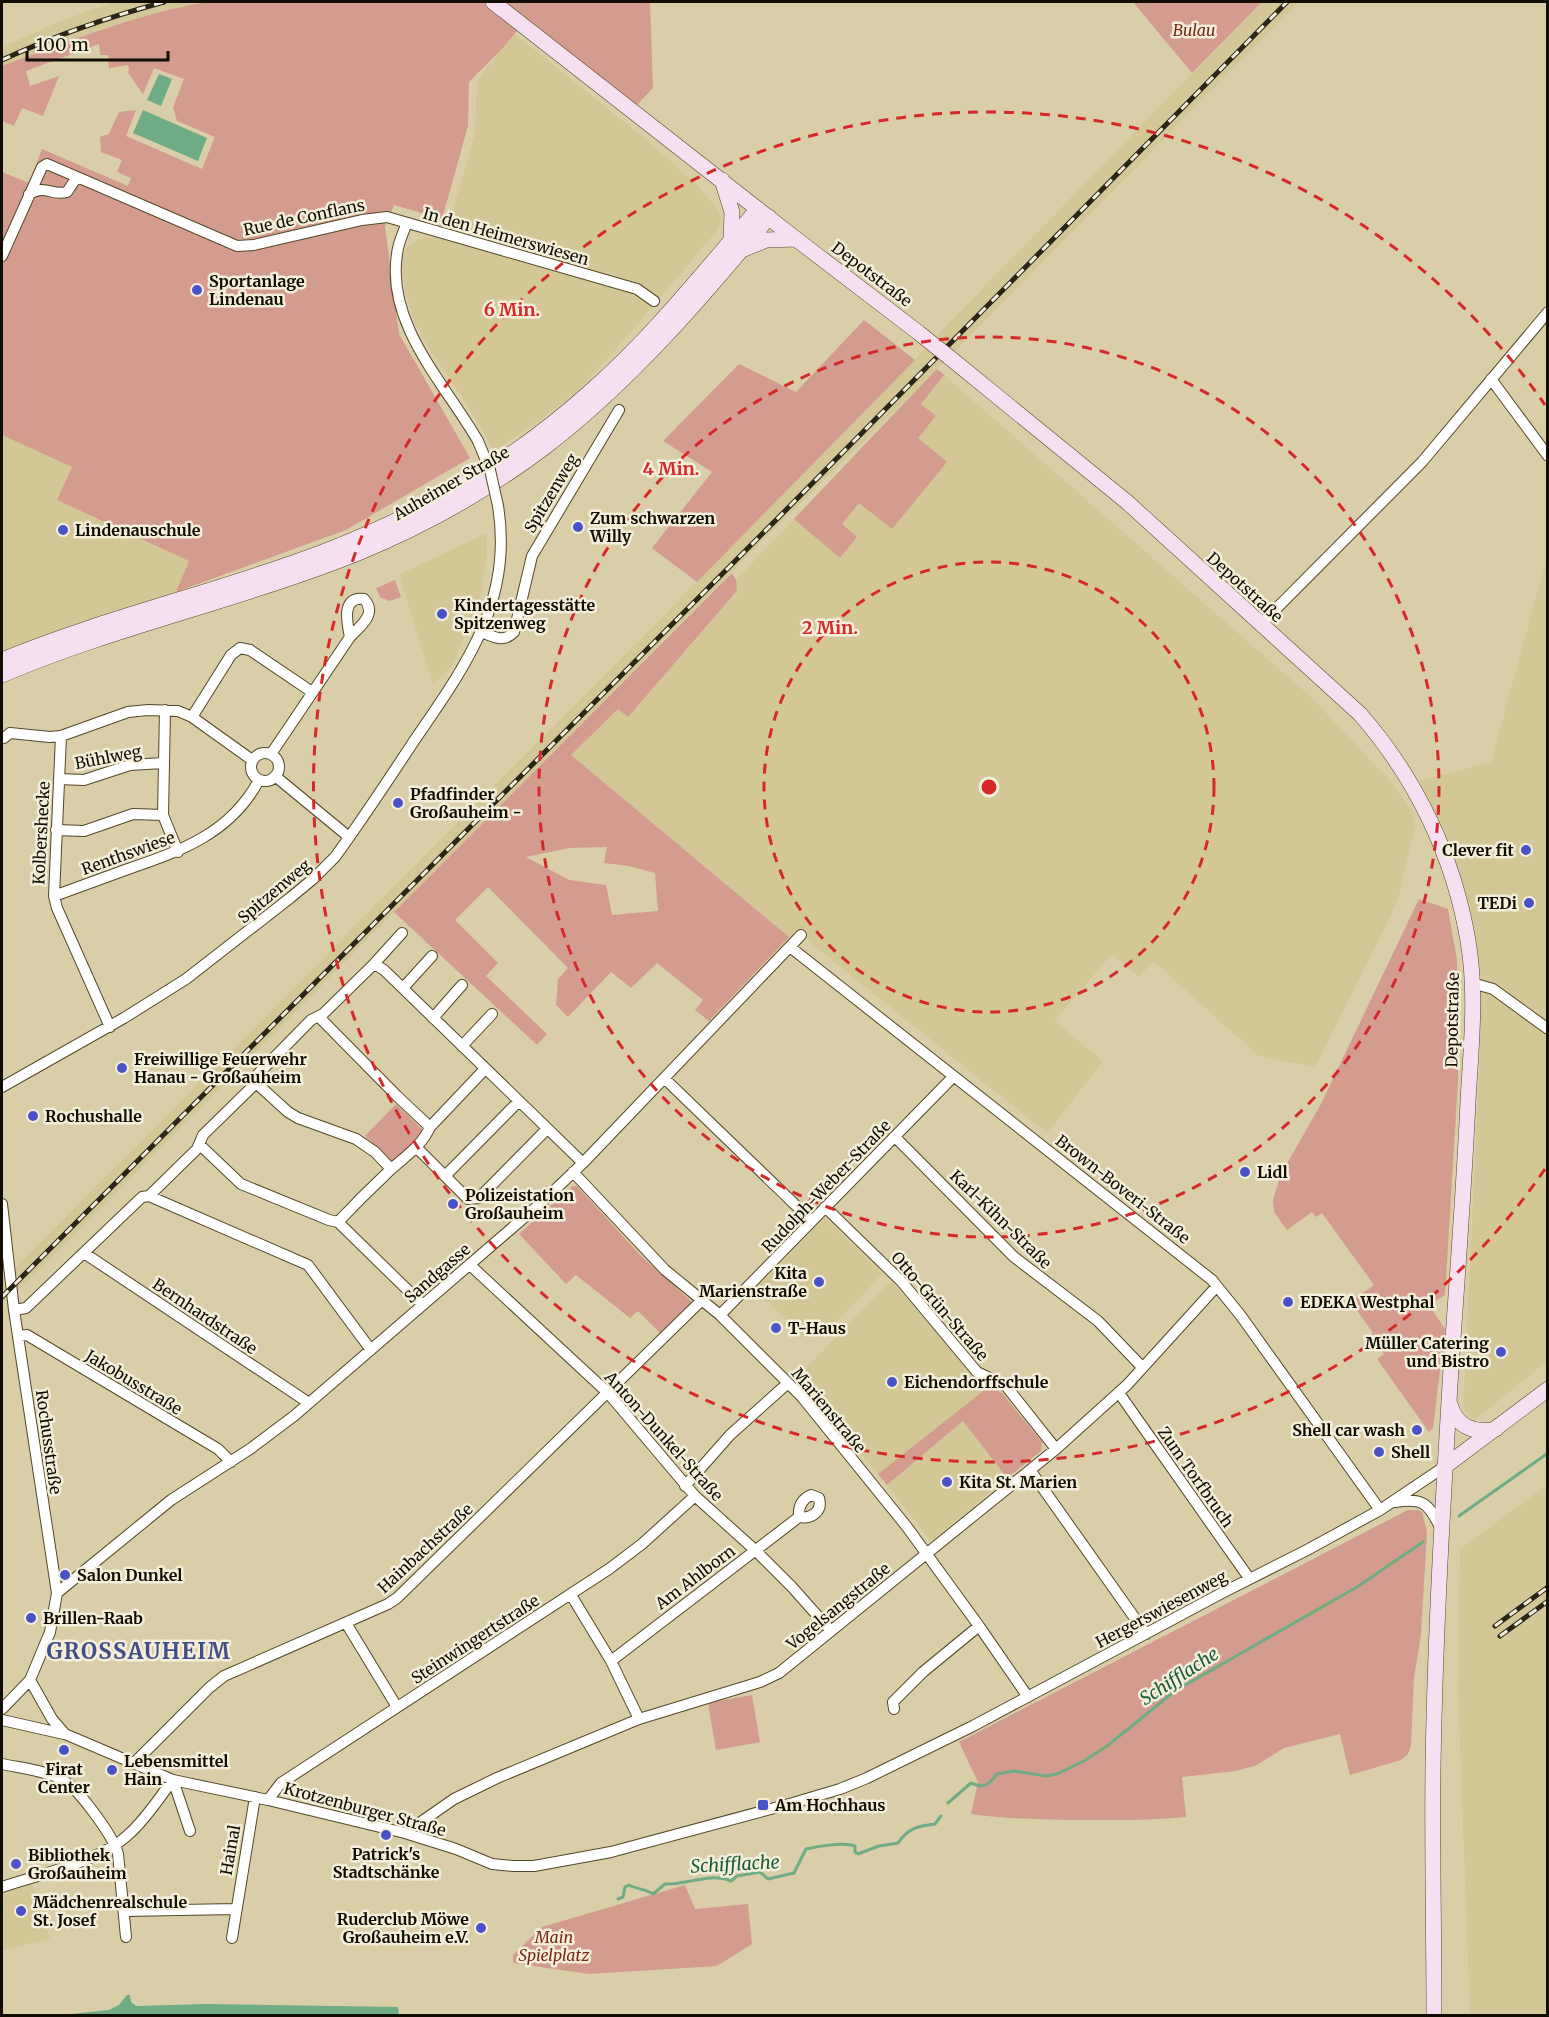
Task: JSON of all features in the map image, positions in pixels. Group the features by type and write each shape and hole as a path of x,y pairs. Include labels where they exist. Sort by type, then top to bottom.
{"main road":[{"name":"Depotstraße","path":"493,2 919,333 1127,502 1360,714 1385,744 1427,814 1448,863 1468,939 1472,983 1466,1136 1441,1529 1433,1767 1434,2016"},
{"path":"722,180 732,212 736,246 766,240 796,239"},
{"name":"Auheimer Straße","path":"2,675 93,641 309,572 358,553 437,516 538,452 580,418 640,362 764,213"},
{"name":"Auheimer Straße","path":"2,660 90,628 325,552 393,522 456,489 539,435 594,389 736,246"},
{"path":"1444,1467 1548,1389"},
{"path":"1449,1399 1454,1415 1467,1428 1481,1431 1496,1429"}],"street":[{"name":"Rue de Conflans","path":"2,256 45,164 237,246 254,245 374,217 387,217 407,223"},
{"path":"29,194 41,189 57,194 67,192 77,177"},
{"name":"In den Heimerswiesen","path":"498,506 490,470 478,441 432,373 407,324 399,293 396,264 398,246 407,223 637,289 654,300"},
{"path":"1260,625 1422,462 1548,312"},
{"path":"1491,379 1548,456"},
{"name":"Spitzenweg","path":"482,632 499,639 510,636 514,632 532,556 619,410"},
{"name":"Spitzenweg","path":"2,1087 110,1027 186,979 245,935 313,879 335,856 452,686 482,632 492,603 499,569 501,532 498,506"},
{"path":"271,754 350,637"},
{"path":"192,717 231,655 240,648 250,650 312,692"},
{"path":"165,710 163,815 178,852"},
{"path":"4,738 10,733 61,736 128,712 178,711 192,717 252,760"},
{"name":"Kolbershecke","path":"61,736 54,896 57,908 110,1027"},
{"path":"262,753 271,754 279,768 275,776 268,781 259,780 251,770 252,760 262,753"},
{"name":"Bühlweg","path":"59,779 84,780 130,765 163,763"},
{"path":"275,776 349,837"},
{"name":"Renthswiese","path":"54,896 178,852 200,840 235,814 259,780"},
{"path":"56,830 84,831 132,814 163,815"},
{"path":"149,1196 200,1144 203,1135 255,1082 257,1075 311,1020 319,1017 373,965 402,933"},
{"name":"Sandgasse","path":"57,1593 171,1500 231,1462 309,1403 470,1265 583,1163 801,935"},
{"name":"Brown-Boveri-Straße","path":"790,947 1202,1271 1241,1316 1380,1510"},
{"path":"403,988 432,956"},
{"path":"373,965 380,967 403,988 583,1163"},
{"path":"1472,983 1493,989 1548,1029"},
{"path":"433,1018 462,985"},
{"path":"462,1046 492,1014"},
{"path":"319,1017 430,1127"},
{"path":"338,1222 416,1147 426,1136 430,1127 486,1069"},
{"name":"Rudolph-Weber-Straße","path":"720,1315 953,1077"},
{"path":"664,1078 812,1221"},
{"path":"255,1082 288,1112 298,1118 356,1139 375,1152 391,1169"},
{"path":"446,1175 519,1101"},
{"path":"416,1147 468,1199 479,1198 547,1129"},
{"name":"Karl-Kihn-Straße","path":"895,1137 1019,1261 1098,1321 1142,1367"},
{"path":"200,1144 241,1184 338,1222 423,1305"},
{"name":"Marienstraße","path":"573,1172 665,1270 720,1315 802,1396 926,1553 1028,1697"},
{"path":"14,1310 26,1308 142,1197 149,1196 308,1265 371,1350"},
{"name":"Rochusstraße","path":"2,1204 14,1310 57,1593 50,1632 30,1680"},
{"name":"Otto-Grün-Straße","path":"825,1208 895,1275 977,1372 1006,1386 1056,1449"},
{"name":"Bernhardstraße","path":"84,1253 309,1403"},
{"name":"Anton-Dunkel-Straße","path":"470,1265 608,1393 685,1486 792,1587 831,1631"},
{"name":"Vogelsangstraße","path":"405,1833 471,1790 639,1719 767,1680 779,1673 1056,1449 1119,1392 1217,1286"},
{"name":"Hainbachstraße","path":"133,1764 209,1688 224,1677 397,1598 702,1300"},
{"name":"Jakobusstraße","path":"18,1336 27,1335 218,1449 231,1462"},
{"path":"685,1486 730,1435 788,1383"},
{"name":"Zum Torfbruch","path":"1119,1392 1250,1578"},
{"name":"Hergerswiesenweg","path":"887,1768 1028,1697 1307,1550 1380,1510 1444,1467"},
{"path":"1030,1470 1146,1634"},
{"name":"Steinwingertstraße","path":"268,1800 281,1783 635,1550 695,1496"},
{"path":"1391,1502 1412,1500 1423,1502 1432,1512 1441,1529"},
{"name":"Am Ahlborn","path":"610,1661 799,1517"},
{"path":"571,1594 610,1661 639,1719"},
{"path":"346,1623 397,1707"},
{"path":"894,1709 893,1702 916,1679 979,1626"},
{"path":"2,1709 30,1680"},
{"name":"Krotzenburger Straße","path":"30,1680 52,1719 65,1734 173,1780 405,1833 456,1849 492,1864 534,1866 611,1852 840,1789 887,1768"},
{"path":"2,1720 65,1734"},
{"path":"2,1764 38,1771 64,1780 98,1819 115,1845 120,1867 126,1937"},
{"path":"2,1887 92,1857 115,1845 138,1826 173,1780"},
{"path":"173,1780 190,1831"},
{"name":"Hainal","path":"232,1938 255,1797"},
{"path":"124,1911 236,1909"}],"shaded area":[{"path":"114,2 206,2 98,30 2,66 2,47 63,20"},
{"path":"1262,2 1299,2 937,369 1311,697 1391,782 1412,810 1415,826 1399,895 1386,926 1315,1067 1259,1056 1153,961 1139,977 1112,954 1054,1021 1103,1061 1047,1133 795,930 789,937 571,755 618,708 628,717 737,592 736,580 917,389 761,542 23,1287 2,1303 2,1281 697,582"},
{"path":"514,33 648,141 695,183 715,205 721,217 716,232 611,355 576,392 538,422 493,451 479,423 427,345 414,321 405,291 401,260 406,248 418,239 426,237 445,239 475,134 477,81"},
{"path":"159,74 172,79 161,106 147,100"},
{"path":"143,110 207,138 198,161 133,133"},
{"name":"Lindenauschule","path":"2,435 72,467 58,500 190,561 176,592 2,653"},
{"name":"Kindertagesstätte Spitzenweg","path":"487,533 487,557 480,599 452,666 433,684 399,575"},
{"path":"1547,557 1547,1361 1475,1420 1463,1409 1480,1058 1479,969 1469,906 1452,853 1420,781 1491,762"},
{"name":"Kita Marienstraße","path":"824,1218 883,1273 822,1338 814,1330 806,1338 755,1290"},
{"name":"Eichendorffschule","path":"891,1281 987,1388 878,1474 797,1377"},
{"name":"Kita St. Marien","path":"963,1421 1007,1478 930,1540 887,1485"},
{"path":"1547,1485 1547,2015 1470,2015 1458,1690 1460,1549"},
{"name":"Mädchenrealschule St. Josef","path":"32,1884 50,1939 2,1951 2,1893"},
{"path":"127,1995 130,1995 131,2002 136,2006 207,2004 398,2007 399,2015 61,2015 109,2010 119,2005"}],"green space":[{"name":"Sportanlage Lindenau","path":"206,2 650,2 653,88 637,105 527,19 501,50 469,82 468,126 442,219 394,205 385,226 399,334 470,458 346,530 176,592 189,561 57,500 72,467 2,435 2,172 29,183 42,149 128,186 131,178 117,172 122,160 101,152 100,137 109,134 119,112 136,110 126,136 202,169 215,137 177,121 173,107 184,79 154,68 143,94 128,73 128,65 109,68 108,55 100,55 99,44 26,71 30,86 59,76 43,116 22,108 14,126 2,121 2,66 128,21"},
{"name":"Bulau","path":"1133,2 1262,2 1192,73"},
{"path":"864,320 915,360 697,582 652,548 712,472 663,441 739,364 796,392"},
{"path":"937,369 944,375 921,404 936,416 918,438 947,462 892,529 859,503 842,524 857,537 840,558 794,519"},
{"path":"732,573 736,580 737,591 628,717 618,709 571,755 789,937 709,1021 695,1010 703,1000 657,963 631,988 611,972 568,1017 556,1005 558,979 568,968 488,887 455,920 498,963 486,976 547,1034 537,1045 394,912","holes":["607,847 604,863 629,866 655,873 658,911 612,915 606,885 569,880 526,857 569,848"]},
{"path":"395,580 401,597 389,601 380,597 376,588"},
{"path":"1419,899 1448,909 1457,960 1458,1081 1445,1295 1429,1305 1445,1329 1433,1428 1429,1432 1377,1359 1384,1354 1371,1334 1373,1333 1351,1302 1374,1285 1322,1213 1316,1217 1312,1212 1287,1230 1274,1212 1273,1200 1281,1174 1321,1104"},
{"path":"396,1104 424,1131 394,1163 365,1136"},
{"path":"573,1186 577,1186 641,1256 691,1301 691,1305 662,1335 638,1311 630,1318 576,1275 566,1284 519,1234"},
{"path":"987,1388 1002,1393 1042,1442 1041,1451 1007,1478 963,1421 887,1485 878,1474"},
{"path":"1408,1510 1422,1512 1427,1532 1421,1635 1414,1678 1411,1746 1408,1754 1401,1760 1350,1775 1340,1734 1284,1748 1257,1765 1236,1771 1182,1777 1186,1817 1144,1820 1074,1820 971,1814 978,1782 959,1742"},
{"path":"752,1695 760,1742 716,1750 708,1703"},
{"name":"Main Spielplatz","path":"685,1885 695,1909 748,1904 752,1944 717,1966 589,1974 513,1963 513,1955 542,1927"}],"waterway":[{"name":"Schifflache","path":"1459,1516 1548,1453"},
{"name":"Schifflache","path":"948,1803 971,1783 986,1785 997,1774 1014,1771 1046,1776 1057,1774 1084,1761 1107,1746 1175,1691 1357,1587 1423,1542"},
{"name":"Schifflache","path":"618,1899 623,1897 625,1887 629,1885 653,1894 665,1884 707,1878 731,1881 737,1876 760,1872 768,1879 794,1873 806,1849 844,1844 855,1846 855,1852 858,1854 879,1846 898,1843 910,1831 935,1824 941,1816"}],"railway":[{"path":"2,60 82,28 164,2"},
{"path":"2,1297 782,514 1287,2"},
{"path":"1495,1626 1548,1587"},
{"path":"1500,1636 1548,1601"}],"place":[{"name":"Sportanlage Lindenau","path":"197,290"},
{"name":"Zum schwarzen Willy","path":"578,527"},
{"name":"Lindenauschule","path":"63,530"},
{"name":"Kindertagesstätte Spitzenweg","path":"442,614"},
{"name":"Pfadfinder Großauheim -","path":"398,803"},
{"name":"Clever fit","path":"1526,850"},
{"name":"TEDi","path":"1529,903"},
{"name":"Freiwillige Feuerwehr Hanau - Großauheim","path":"122,1068"},
{"name":"Rochushalle","path":"33,1116"},
{"name":"Lidl","path":"1245,1172"},
{"name":"Polizeistation Großauheim","path":"453,1204"},
{"name":"Kita Marienstraße","path":"819,1282"},
{"name":"EDEKA Westphal","path":"1288,1302"},
{"name":"T-Haus","path":"776,1328"},
{"name":"Müller Catering und Bistro","path":"1501,1352"},
{"name":"Eichendorffschule","path":"892,1382"},
{"name":"Shell car wash","path":"1417,1430"},
{"name":"Shell","path":"1379,1452"},
{"name":"Kita St. Marien","path":"947,1482"},
{"name":"Salon Dunkel","path":"65,1575"},
{"name":"Brillen-Raab","path":"31,1618"},
{"name":"Firat Center","path":"64,1750"},
{"name":"Lebensmittel Hain","path":"112,1770"},
{"name":"Am Hochhaus","path":"763,1805"},
{"name":"Patrick's Stadtschänke","path":"386,1835"},
{"name":"Bibliothek Großauheim","path":"16,1864"},
{"name":"Mädchenrealschule St. Josef","path":"21,1911"},
{"name":"Ruderclub Möwe Großauheim e.V.","path":"481,1928"}],"district":[{"name":"GROSSAUHEIM","path":"139,1651"}]}
